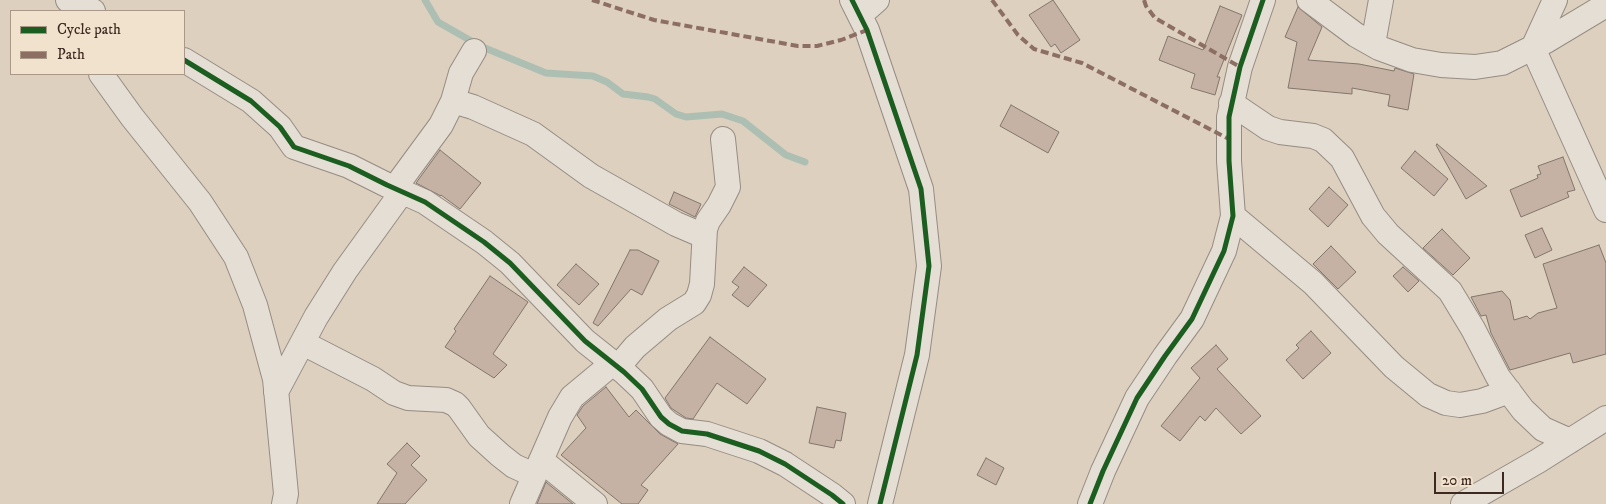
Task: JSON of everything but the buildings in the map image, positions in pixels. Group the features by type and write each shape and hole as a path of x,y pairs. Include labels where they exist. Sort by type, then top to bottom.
{"street":[{"path":"68,0 91,10"},
{"path":"1090,504 1103,470 1137,398 1192,320 1224,251 1233,216 1229,161 1231,102 1240,67 1263,0"},
{"path":"1309,0 1356,35 1379,48 1412,60 1441,65 1475,66 1502,63 1533,48 1606,5"},
{"path":"1373,44 1381,0"},
{"path":"1555,0 1533,48 1606,210"},
{"path":"863,5 868,30 921,188 929,266 917,355 880,504"},
{"path":"276,392 316,317 441,125 454,101 461,73 474,51"},
{"path":"185,61 251,101 280,126 294,148 349,166 425,202 484,242 510,263 585,341 616,365 642,389 661,418 668,424 682,431 707,434 759,451 785,464 843,504"},
{"path":"102,75 132,117 200,202 236,257 255,305 275,379 286,494 284,504"},
{"path":"454,101 473,107 534,134 591,176 676,224 704,236"},
{"path":"1231,102 1268,128 1280,132 1313,136 1324,140 1342,158 1374,216 1388,234 1450,291 1473,329 1498,377 1523,410 1543,429 1570,441"},
{"path":"522,504 560,418 572,397 616,365 668,319 694,303 699,295 702,284 704,236 708,221 728,187 723,139"},
{"path":"1233,216 1313,283 1394,367 1428,395 1446,403 1460,405 1482,401 1508,391"},
{"path":"303,343 394,393 408,398 446,400 455,404 479,436 514,466 538,467 595,504"},
{"path":"1468,503 1606,418"}],"waterway":[{"path":"425,0 438,22 480,46 546,73 593,76 607,82 623,94 655,99 676,114 686,117 722,114 743,121 786,155 805,162"}],"marked path":[{"path":"592,0 654,20 798,46 817,46 841,40 867,30"},
{"path":"992,0 1018,35 1034,49 1082,63 1229,139"},
{"path":"1144,0 1155,18 1240,67"}],"cycle path":[{"path":"852,0 867,30 921,189 929,266 917,355 880,504"},
{"path":"1090,504 1137,398 1192,319 1224,251 1233,216 1229,161 1229,117 1240,67 1263,0"},
{"path":"185,61 251,101 280,127 294,147 349,166 425,202 484,242 510,263 585,341 642,389 661,417 669,424 682,431 707,434 759,451 785,464 843,504"}]}
